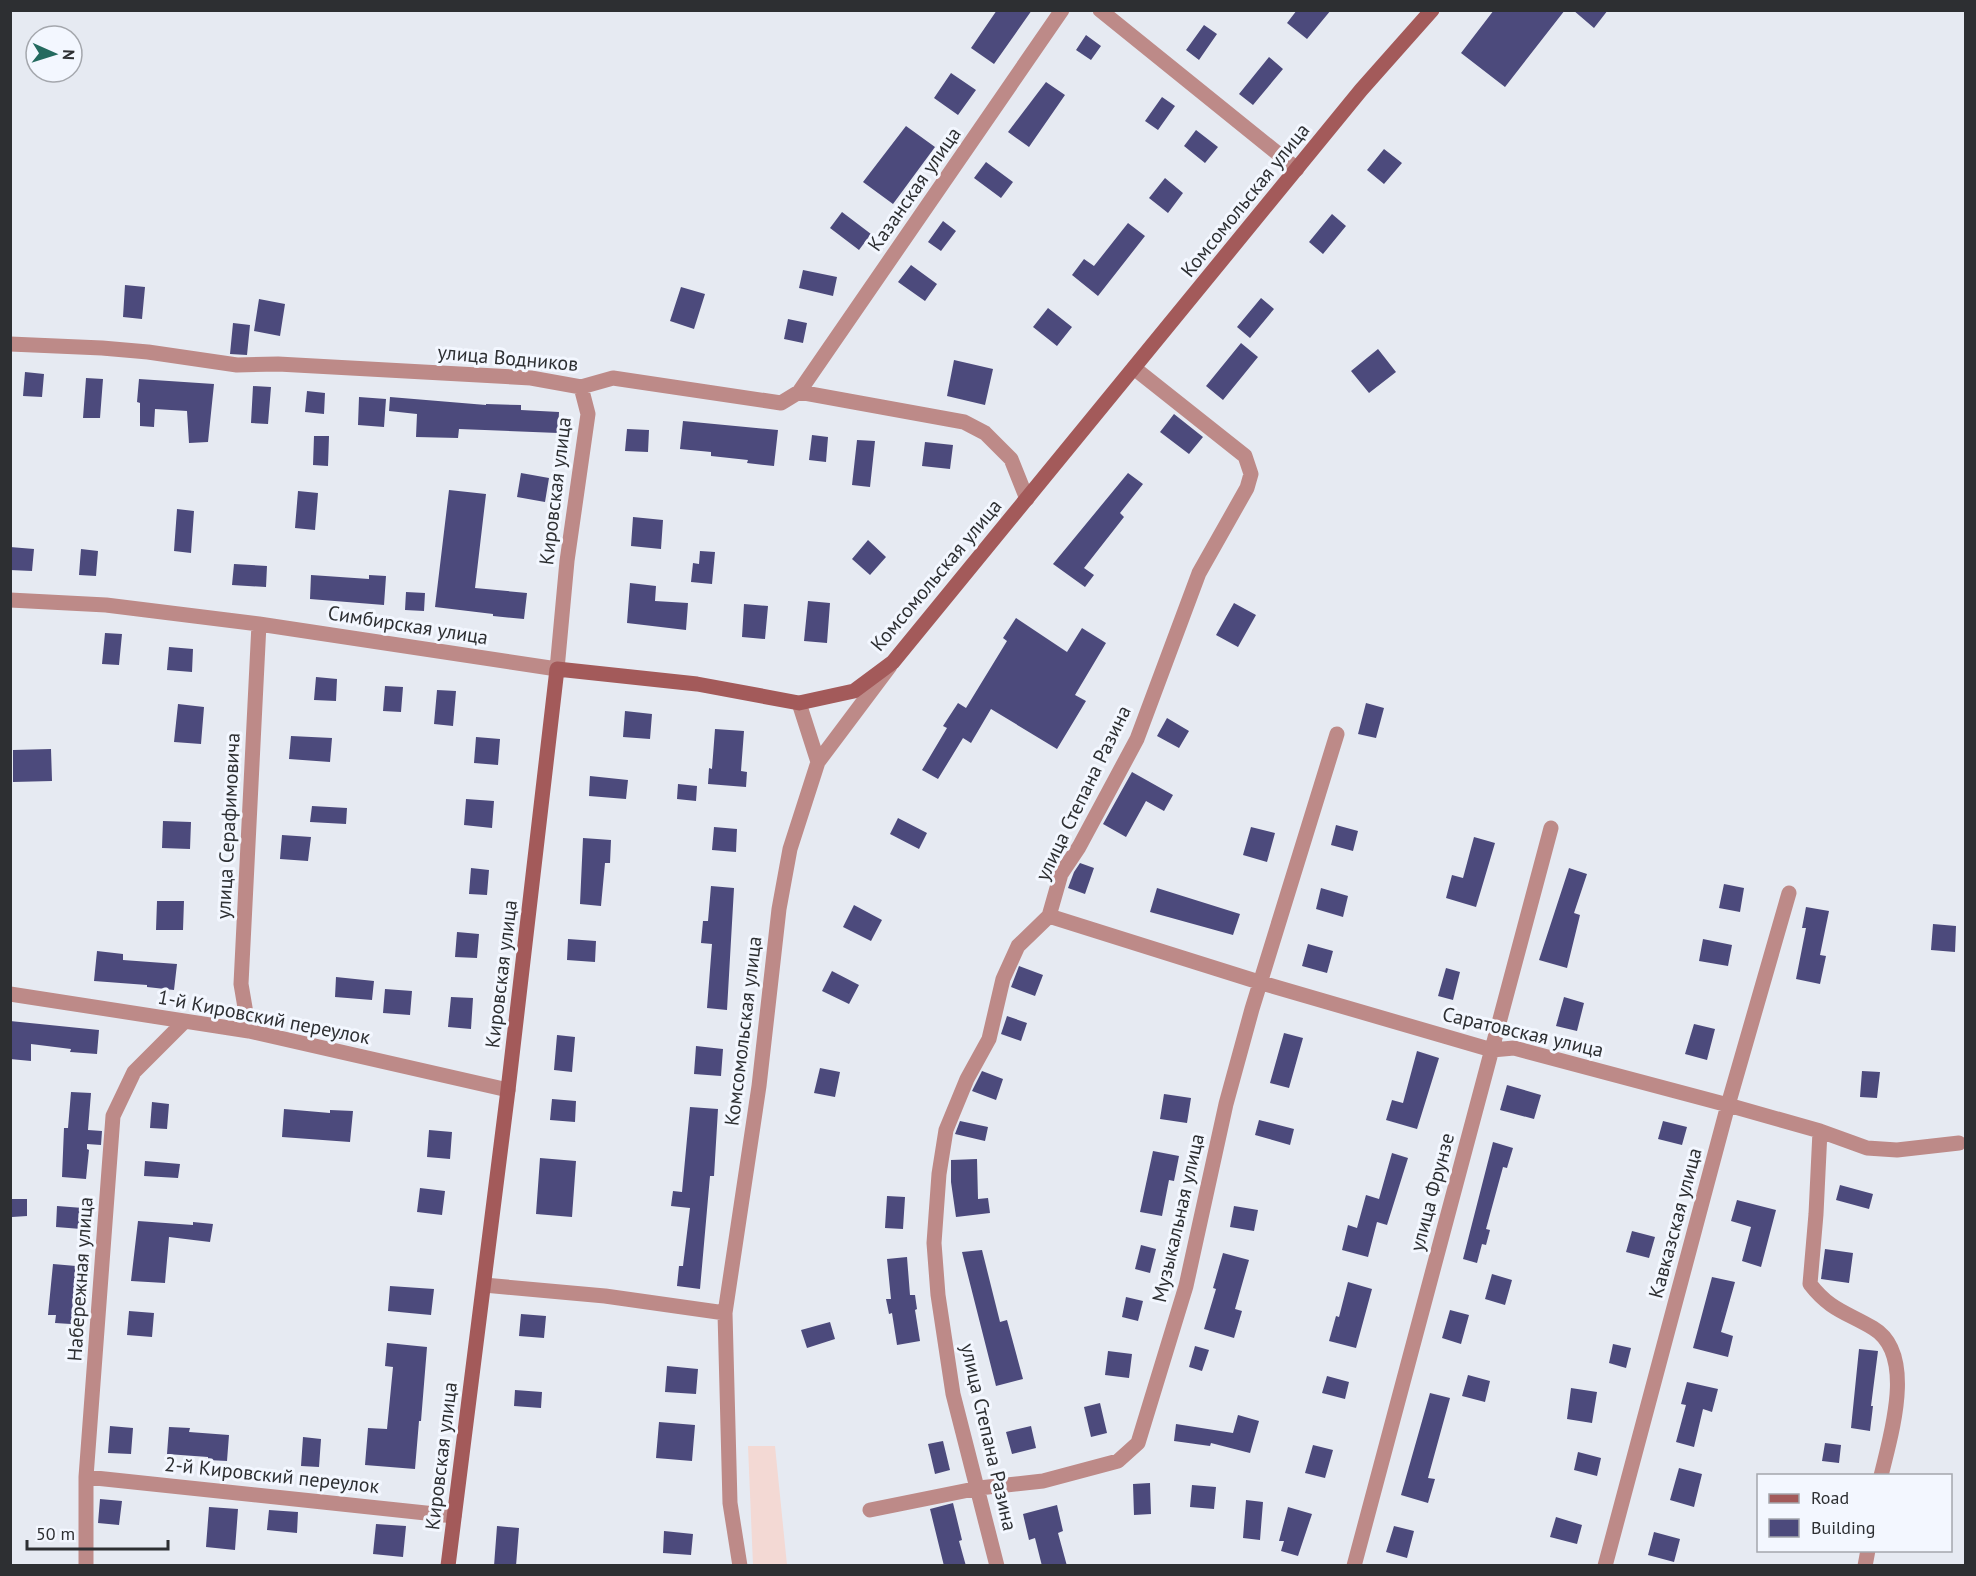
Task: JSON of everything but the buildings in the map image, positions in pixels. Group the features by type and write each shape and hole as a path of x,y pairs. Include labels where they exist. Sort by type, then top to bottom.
{"main road":[{"name":"Комсомольская улица","path":"799,703 854,691 893,662 1361,90 1432,10"},
{"name":"Симбирская улица","path":"556,669 697,684 799,703"},
{"name":"Кировская улица","path":"448,1566 508,1090 556,669"}],"street":[{"name":"Казанская улица","path":"799,392 1062,10"},
{"path":"1100,10 1297,169"},
{"name":"улица Водников","path":"10,344 113,349 237,365 278,364 531,378 581,387 613,378 781,403 799,392"},
{"name":"улица Степана Разина","path":"997,1566 979,1488 953,1394 938,1295 934,1243 939,1174 946,1130 968,1079 989,1039 1003,979 1018,946 1049,916 1061,874 1079,847 1137,739 1199,573 1237,508 1251,474 1245,456 1134,368"},
{"name":"Кировская улица","path":"556,669 567,561 588,414 581,387"},
{"path":"799,392 964,422 985,433 1011,459 1027,498"},
{"name":"Симбирская улица","path":"10,600 106,605 259,624 556,669"},
{"name":"улица Серафимовича","path":"249,1031 241,984 259,624"},
{"name":"Комсомольская улица","path":"740,1566 730,1503 725,1313 759,1086 779,909 790,849 818,762 893,662"},
{"path":"799,703 818,762"},
{"name":"Музыкальная улица","path":"870,1510 979,1488 1043,1481 1118,1461 1138,1443 1186,1286 1226,1104 1252,1009 1262,983 1337,734"},
{"name":"улица Фрунзе","path":"1354,1566 1551,828"},
{"name":"Кавказская улица","path":"1605,1566 1728,1105 1789,893"},
{"name":"Саратовская улица","path":"1049,916 1262,983 1492,1050 1514,1048 1820,1131 1867,1148 1897,1150 1959,1143"},
{"name":"1-й Кировский переулок","path":"10,994 249,1031 508,1090"},
{"name":"Набережная улица","path":"86,1566 86,1477 113,1116 134,1072 184,1021"},
{"path":"1820,1131 1810,1284 1829,1305 1876,1330 1893,1350 1898,1380 1896,1409 1881,1474"},
{"path":"484,1285 605,1296 725,1313"},
{"name":"2-й Кировский переулок","path":"86,1477 454,1516"}],"shaded area":[{"path":"748,1446 775,1446 787,1565 753,1565"}]}
